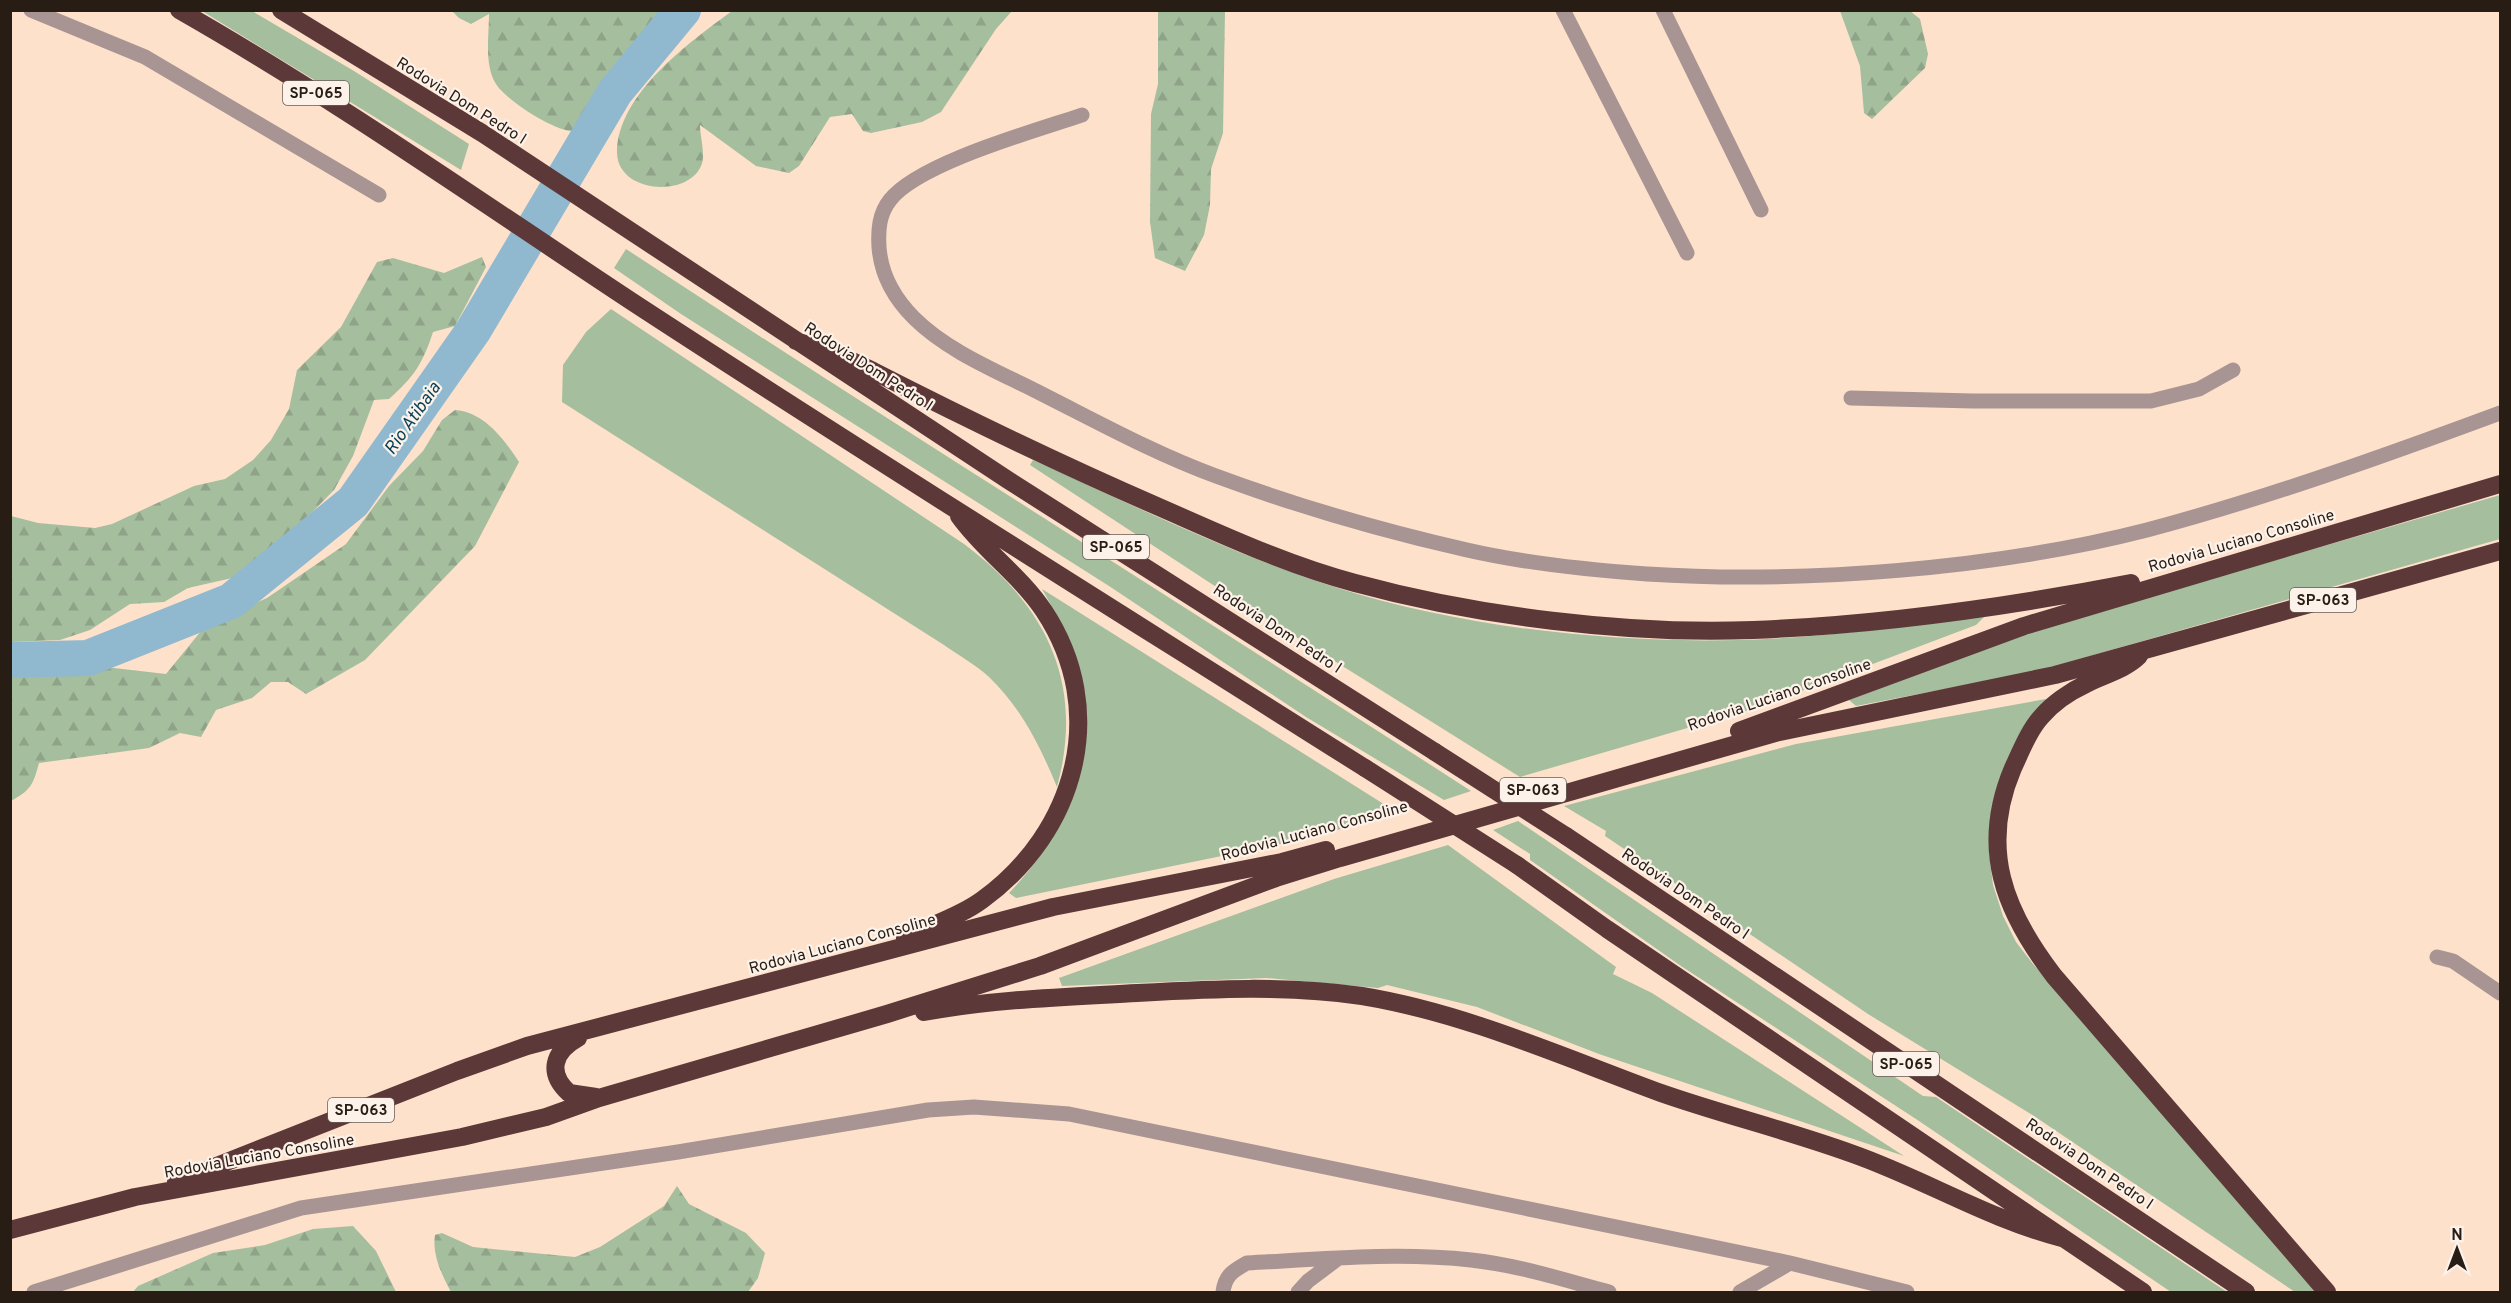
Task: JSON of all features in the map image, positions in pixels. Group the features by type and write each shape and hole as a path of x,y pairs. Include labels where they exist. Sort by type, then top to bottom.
{"highway":[{"name":"SP-065","path":"179,10 293,78 452,179 630,300 1517,865 1607,929 2143,1293"},
{"name":"Rodovia Dom Pedro I","path":"281,10 482,133 796,341 1566,836 2246,1293"},
{"path":"796,341 864,367 1117,489 1261,550 1354,583 1489,611 1618,627 1752,630 1941,612 2072,595 2151,579 2178,579"},
{"name":"Rodovia Luciano Consoline","path":"135,1197 458,1071 527,1047 1053,907 1271,864 1335,847 1750,728 1964,646 2178,579 2500,484"},
{"path":"876,954 981,901 1028,859 1048,832 1061,806 1075,757 1078,726 1077,700 1071,671 1058,634 1026,587 975,538 953,507"},
{"name":"Rodovia Luciano Consoline","path":"10,1230 135,1197 462,1137 546,1117 599,1098 1041,966 1276,878 1363,851 1775,733 2012,685 2500,551"},
{"path":"2145,649 2136,659 2085,684 2059,701 2041,717 2027,739 2006,785 2000,812 1998,855 2005,893 2030,944 2054,976 2327,1293"},
{"path":"886,1014 914,1014 1020,999 1236,989 1301,990 1371,998 1460,1019 1665,1094 1851,1153 1905,1173 2022,1227 2062,1238"},
{"path":"590,1031 560,1051 554,1066 562,1086 569,1093 599,1098"}],"street":[{"path":"32,10 146,57 379,195"},
{"path":"1563,10 1687,253"},
{"path":"1663,10 1761,210"},
{"path":"1082,115 965,155 904,186 890,200 881,215 878,231 880,261 888,285 913,317 942,341 1000,373 1128,438 1213,475 1312,508 1470,551 1586,568 1647,574 1792,575 1948,564 2043,550 2143,531 2268,495 2500,413"},
{"path":"1851,398 2151,401 2199,389 2233,370"},
{"path":"2437,957 2453,961 2500,993"},
{"path":"34,1293 301,1208 678,1152 928,1110 974,1107 1069,1114 1790,1263 1906,1293"},
{"path":"1223,1293 1230,1272 1247,1263 1428,1256 1474,1260 1536,1272 1609,1293"},
{"path":"1298,1293 1308,1281 1336,1260"},
{"path":"1740,1293 1790,1263"}],"green space":[{"path":"202,11 252,11 354,71 469,144 461,170"},
{"path":"452,11 675,11 632,49 575,131 556,127 544,121 501,91 490,68 489,14 471,24 459,18"},
{"path":"732,11 1012,11 996,29 941,112 922,122 871,133 863,131 852,114 830,117 799,166 789,173 756,166 700,125 702,162 693,176 682,183 669,186 640,183 620,166 617,153 620,131 629,110 642,90 677,54"},
{"path":"1158,11 1225,11 1223,133 1211,169 1210,205 1204,235 1185,271 1155,258 1150,222 1151,114 1158,84"},
{"path":"1840,11 1910,11 1920,19 1928,54 1925,68 1872,119 1864,113 1860,66"},
{"path":"626,249 1471,791 1444,800 1306,717 1109,586 681,314 614,268"},
{"path":"482,257 486,267 455,326 433,332 417,369 405,384 389,399 374,400 353,456 334,490 279,546 241,576 188,588 164,602 130,604 90,630 60,640 11,642 11,516 38,523 95,528 112,524 194,486 225,479 253,460 271,440 289,409 297,370 341,327 377,262 393,258 444,273"},
{"path":"611,309 964,544 993,568 1017,594 1037,621 1052,650 1062,681 1066,714 1064,750 1057,787 1021,715 1001,689 978,668 562,402 563,365 586,332"},
{"path":"455,410 484,421 507,444 519,462 475,546 365,660 306,694 288,682 271,682 252,698 216,710 201,737 180,733 149,748 39,763 30,786 23,794 11,801 11,673 88,665 166,674 206,625 267,598 346,544 389,486 423,451 442,420"},
{"path":"1033,460 1184,528 1299,575 1390,603 1501,625 1616,637 1729,640 1834,634 1985,616 1976,625 1759,707 1520,777 1224,592 1030,465"},
{"path":"2500,495 2500,539 2034,672 1856,706 1849,700 2005,641 2076,618"},
{"path":"1042,589 1398,813 1305,839 1016,898 1009,893 1040,857 1062,821 1077,784 1085,747 1085,710 1078,671 1063,631"},
{"path":"2046,699 1989,852 1993,885 2003,916 2016,942 2033,964 2230,1187 2318,1292 2295,1292 2034,1116 1868,1014 1605,836 1606,831 1564,806 1796,744"},
{"path":"1518,821 1923,1096 1936,1097 2227,1292 2171,1292 1916,1119 1681,966 1530,860 1530,854 1493,830"},
{"path":"1448,845 1616,967 1613,974 1652,993 1904,1156 1599,1054 1477,1007 1387,985 1378,988 1266,978 1062,986 1059,978 1334,879"},
{"path":"677,1186 689,1204 746,1233 765,1253 758,1278 748,1292 451,1292 444,1279 435,1250 435,1235 442,1233 473,1247 575,1257 600,1247 664,1206"},
{"path":"353,1226 376,1251 396,1292 133,1292 138,1286 213,1253 265,1245 313,1229"}],"waterway":[{"name":"Rio Atibaia","path":"10,660 88,658 231,601 353,502 473,331 615,92 683,10"}]}
